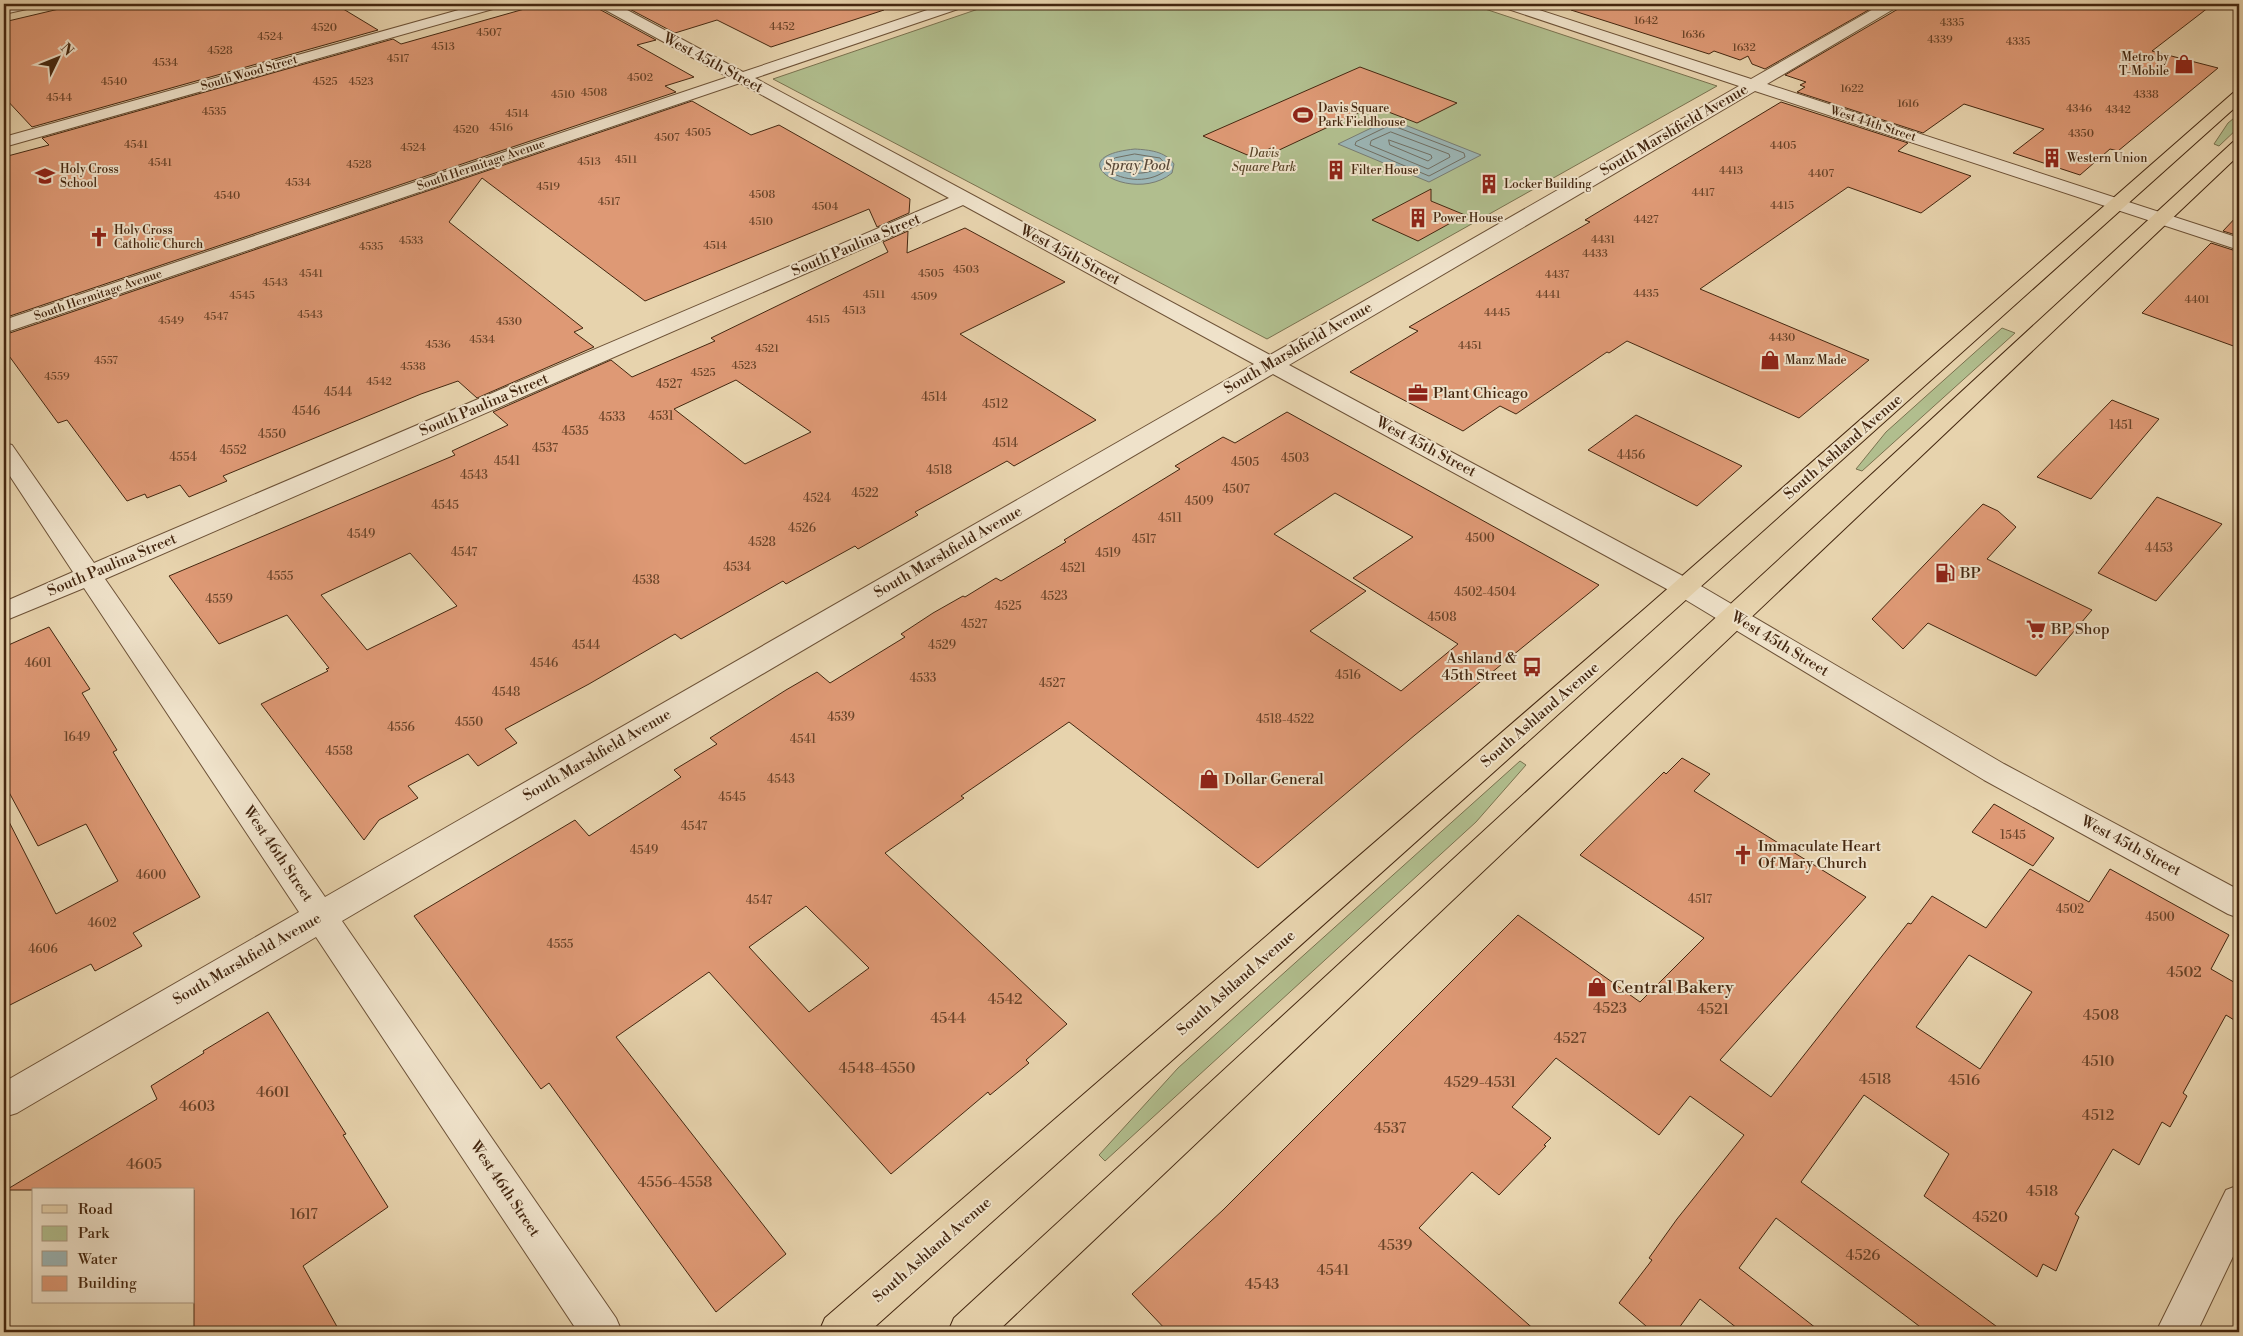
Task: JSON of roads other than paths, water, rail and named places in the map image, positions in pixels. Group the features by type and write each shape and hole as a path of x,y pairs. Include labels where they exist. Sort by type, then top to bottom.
{"main road":[{"name":"South Ashland Avenue","path":"839,1332 1685,588 2239,96"},
{"path":"968,1332 2239,146"}],"street":[{"path":"4,10 31,4"},
{"name":"South Wood Street","path":"4,142 495,4"},
{"name":"West 45th Street","path":"604,4 1685,588 1994,772 2239,905"},
{"name":"South Hermitage Avenue","path":"4,327 959,4"},
{"name":"West 44th Street","path":"1507,4 2239,244"},
{"name":"South Marshfield Avenue","path":"4,1100 1892,4"},
{"name":"South Paulina Street","path":"4,612 964,198"},
{"name":"West 46th Street","path":"4,450 602,1332"},
{"path":"2176,1332 2239,1203"}],"water":[{"path":"1390,119 1481,155 1429,182 1338,144"},
{"name":"Spray Pool","path":"1135,149 1151,151 1166,156 1174,164 1172,173 1156,182 1138,184 1121,182 1108,176 1101,169 1101,161 1112,154"}],"place":[{"name":"Metro by T-Mobile","path":"2184,64"},
{"name":"Davis Square Park Fieldhouse","path":"1303,115"},
{"name":"Western Union","path":"2052,158"},
{"name":"Filter House","path":"1336,170"},
{"name":"Holy Cross School","path":"45,176"},
{"name":"Locker Building","path":"1489,184"},
{"name":"Power House","path":"1418,218"},
{"name":"Holy Cross Catholic Church","path":"99,237"},
{"name":"Manz Made","path":"1770,360"},
{"name":"Plant Chicago","path":"1418,393"},
{"name":"BP","path":"1945,573"},
{"name":"BP Shop","path":"2036,629"},
{"name":"Ashland & 45th Street","path":"1532,667"},
{"name":"Dollar General","path":"1209,779"},
{"name":"Immaculate Heart Of Mary Church","path":"1743,855"},
{"name":"Central Bakery","path":"1597,987"}],"park label":[{"name":"Davis Square Park","path":"1264,160"}]}
